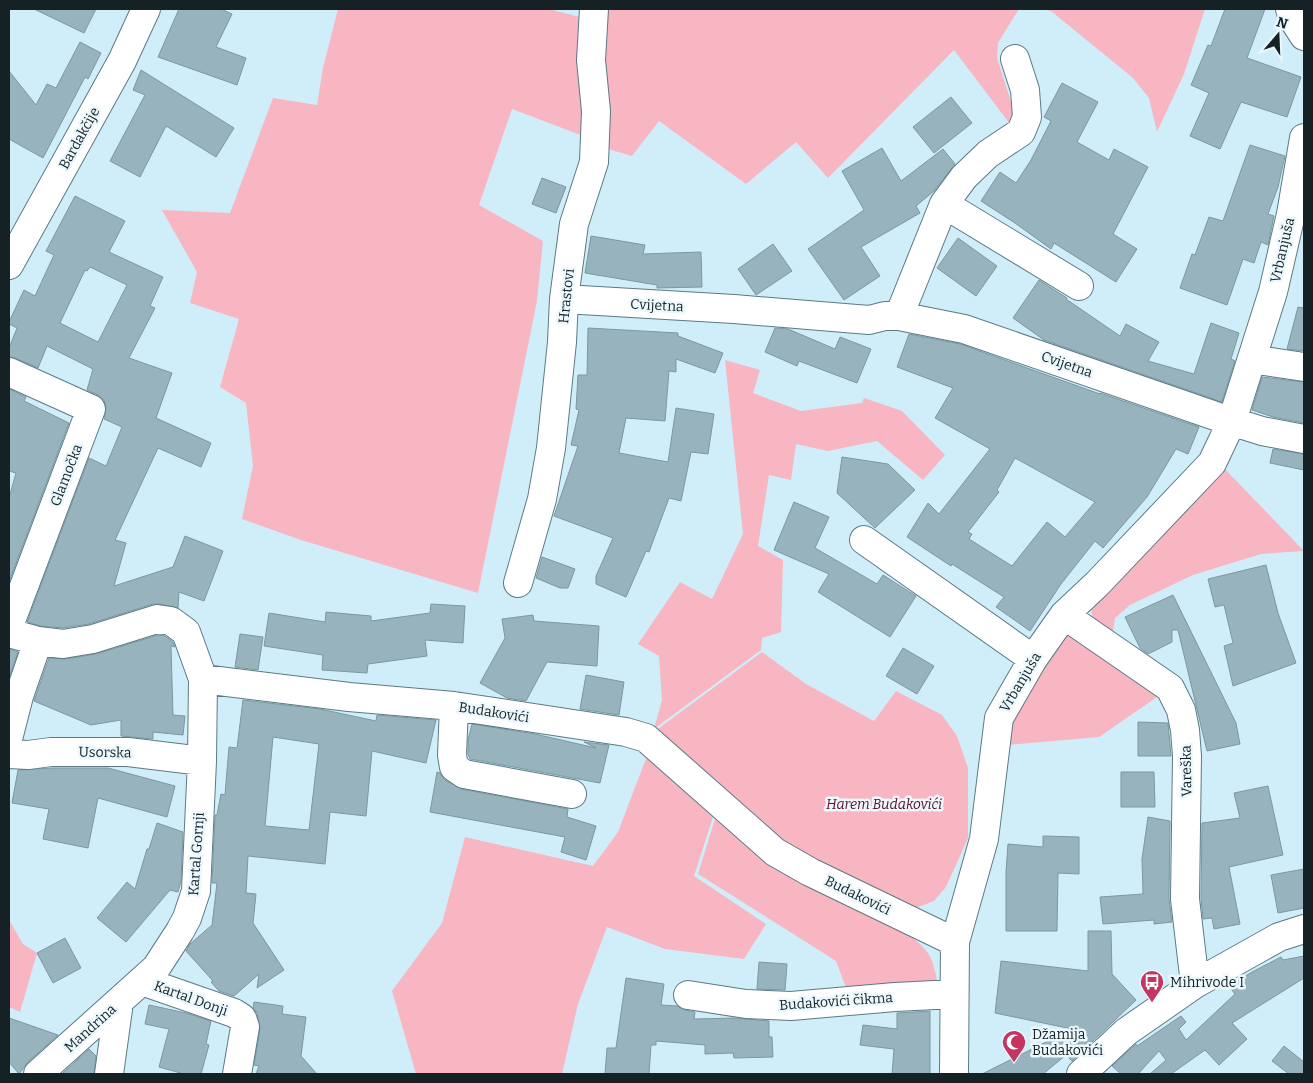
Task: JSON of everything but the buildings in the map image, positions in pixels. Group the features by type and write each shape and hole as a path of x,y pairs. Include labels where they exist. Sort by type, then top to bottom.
{"street":[{"name":"Hrastovi","path":"518,583 542,499 551,448 562,342 564,299 574,224 594,162 596,111 591,60 594,9"},
{"path":"1290,9 1304,36"},
{"name":"Bardakčije","path":"9,265 122,61 136,15"},
{"path":"899,316 944,204 964,177 988,154 1021,132 1027,117 1025,90 1016,59"},
{"name":"Vrbanjuša","path":"954,1074 956,942 984,839 999,718 1033,659 1064,615 1097,584 1212,463 1232,421 1298,215 1304,138"},
{"path":"944,204 1079,286"},
{"name":"Cvijetna","path":"564,299 734,309 869,320 884,316 899,316 964,329 1262,431 1304,439"},
{"path":"1252,361 1304,367"},
{"name":"Glamočka","path":"9,372 91,409 9,626"},
{"path":"864,540 1033,659"},
{"name":"Vareška","path":"1064,615 1170,688 1181,710 1185,730 1186,756 1185,899 1195,984"},
{"path":"9,633 38,641 63,644 94,639 157,619 171,621 186,632 203,679"},
{"path":"9,735 18,696 38,641"},
{"name":"Budakovići","path":"203,679 349,697 454,706 626,732 646,738 775,852 810,872 956,942"},
{"name":"Kartal Gornji","path":"119,1002 156,968 165,956 187,918 196,890 202,761 203,679"},
{"path":"454,706 452,755 454,767 464,774 572,794"},
{"name":"Usorska","path":"9,754 128,752 202,761"},
{"path":"1081,1074 1126,1032 1195,984 1278,937 1304,929"},
{"name":"Kartal Donji","path":"142,981 234,1013 242,1018 245,1027 237,1074"},
{"name":"Budakovići čikma","path":"688,995 746,1004 791,1006 954,994"},
{"path":"109,1074 119,1002"},
{"name":"Mandrina","path":"38,1074 119,1002"}],"green space":[{"path":"338,9 548,9 584,18 591,139 512,109 479,205 543,241 537,301 478,593 301,540 242,519 253,466 246,403 220,387 239,319 190,303 197,272 162,210 230,213 273,98 317,105 323,68"},
{"path":"604,9 1019,9 998,43 997,58 1012,105 1013,128 954,50 828,178 796,142 746,184 659,121 632,156 608,149 600,68"},
{"path":"1042,9 1205,9 1184,74 1157,132 1149,98 1133,78 1051,11"},
{"path":"725,360 760,370 753,393 801,411 862,403 864,398 902,411 945,455 923,480 877,441 828,451 796,444 791,480 769,475 758,546 783,560 781,632 762,638 761,650 654,729 662,700 659,656 638,644 680,582 712,599 743,534"},
{"path":"1220,464 1304,551 1261,554 1193,575 1130,605 1115,618 1111,644 1093,622 1091,607"},
{"path":"1068,633 1163,693 1099,737 1008,745 1009,712"},
{"name":"Harem Budakovići","path":"762,652 806,684 874,721 896,691 942,715 957,736 968,768 968,838 946,887 934,901 916,908 832,872 779,843 655,731"},
{"path":"647,756 713,817 694,876 766,924 744,959 665,949 607,927 578,1004 562,1074 416,1074 392,991 442,923 465,837 593,866 618,832"},
{"path":"715,819 764,858 906,932 929,954 938,985 848,993 836,961 698,874"},
{"path":"9,920 23,944 37,953 20,1012 9,1007"}],"place":[{"name":"Mihrivode I","path":"1152,1003"},
{"name":"Džamija Budakovići","path":"1014,1063"}]}
